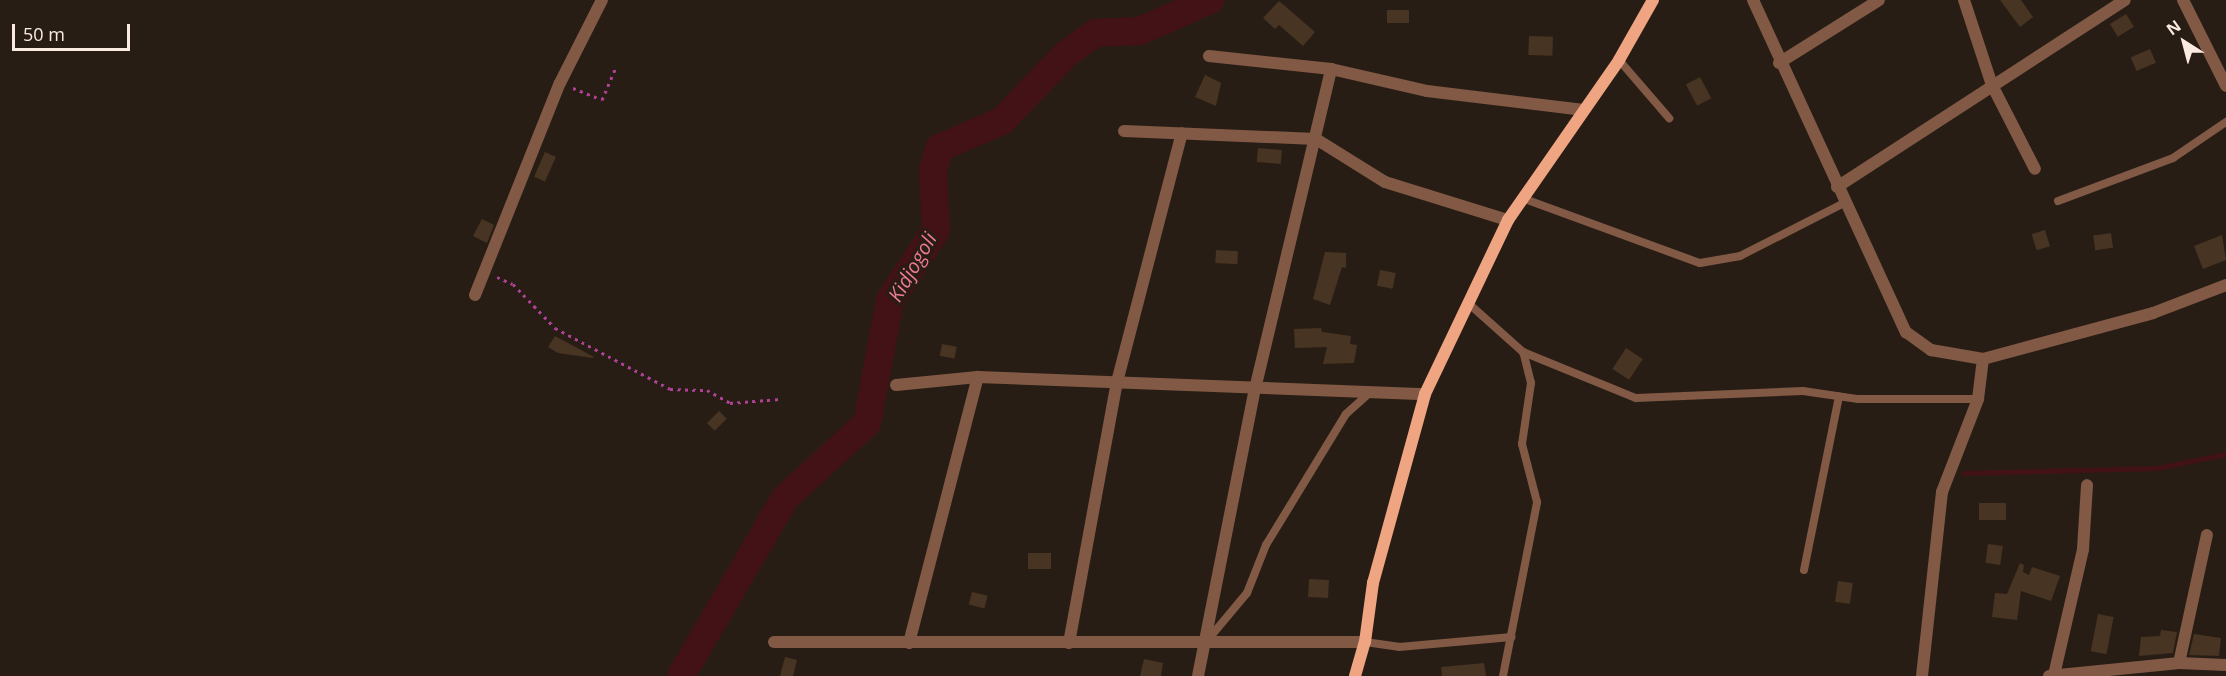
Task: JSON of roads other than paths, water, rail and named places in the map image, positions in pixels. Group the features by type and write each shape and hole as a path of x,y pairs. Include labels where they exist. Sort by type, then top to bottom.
{"street":[{"path":"475,295 560,83 602,0"},
{"path":"1355,676 1365,642 1373,584 1425,394 1508,220 1619,60 1653,0"},
{"path":"1753,0 1779,63 1906,332 1931,350 1983,359 2153,312 2226,285"},
{"path":"1779,63 1879,0"},
{"path":"1964,0 1992,85 2035,169"},
{"path":"1838,187 2125,0"},
{"path":"2183,0 2226,86"},
{"path":"1209,56 1331,69 1428,91 1584,110"},
{"path":"1198,676 1255,389 1331,69"},
{"path":"1124,131 1316,139 1385,182 1508,220"},
{"path":"1069,643 1117,382 1182,133"},
{"path":"1922,676 1941,492 1978,399 1983,359"},
{"path":"909,643 978,377"},
{"path":"896,385 978,377 1368,394 1425,394"},
{"path":"2054,675 2083,549 2087,485"},
{"path":"2179,663 2207,535"},
{"path":"774,642 1204,644 1365,642"},
{"path":"2049,676 2179,663 2226,665"}],"lane":[{"path":"1619,60 1669,118"},
{"path":"2058,201 2173,158 2226,122"},
{"path":"1522,198 1700,263 1740,256 1846,202"},
{"path":"1468,303 1523,352 1636,398 1803,391 1839,396 1978,399"},
{"path":"1503,676 1537,502 1522,444 1531,383 1523,352"},
{"path":"1204,644 1247,593 1266,545 1346,414 1368,394"},
{"path":"1804,570 1839,396"},
{"path":"1365,642 1399,647 1512,637"}],"waterway":[{"name":"Kidjogoli","path":"681,676 785,498 867,423 890,300 936,230 933,171 939,148 1002,121 1065,55 1095,33 1140,31 1210,0"},
{"path":"1964,473 2157,468 2226,454"}]}
